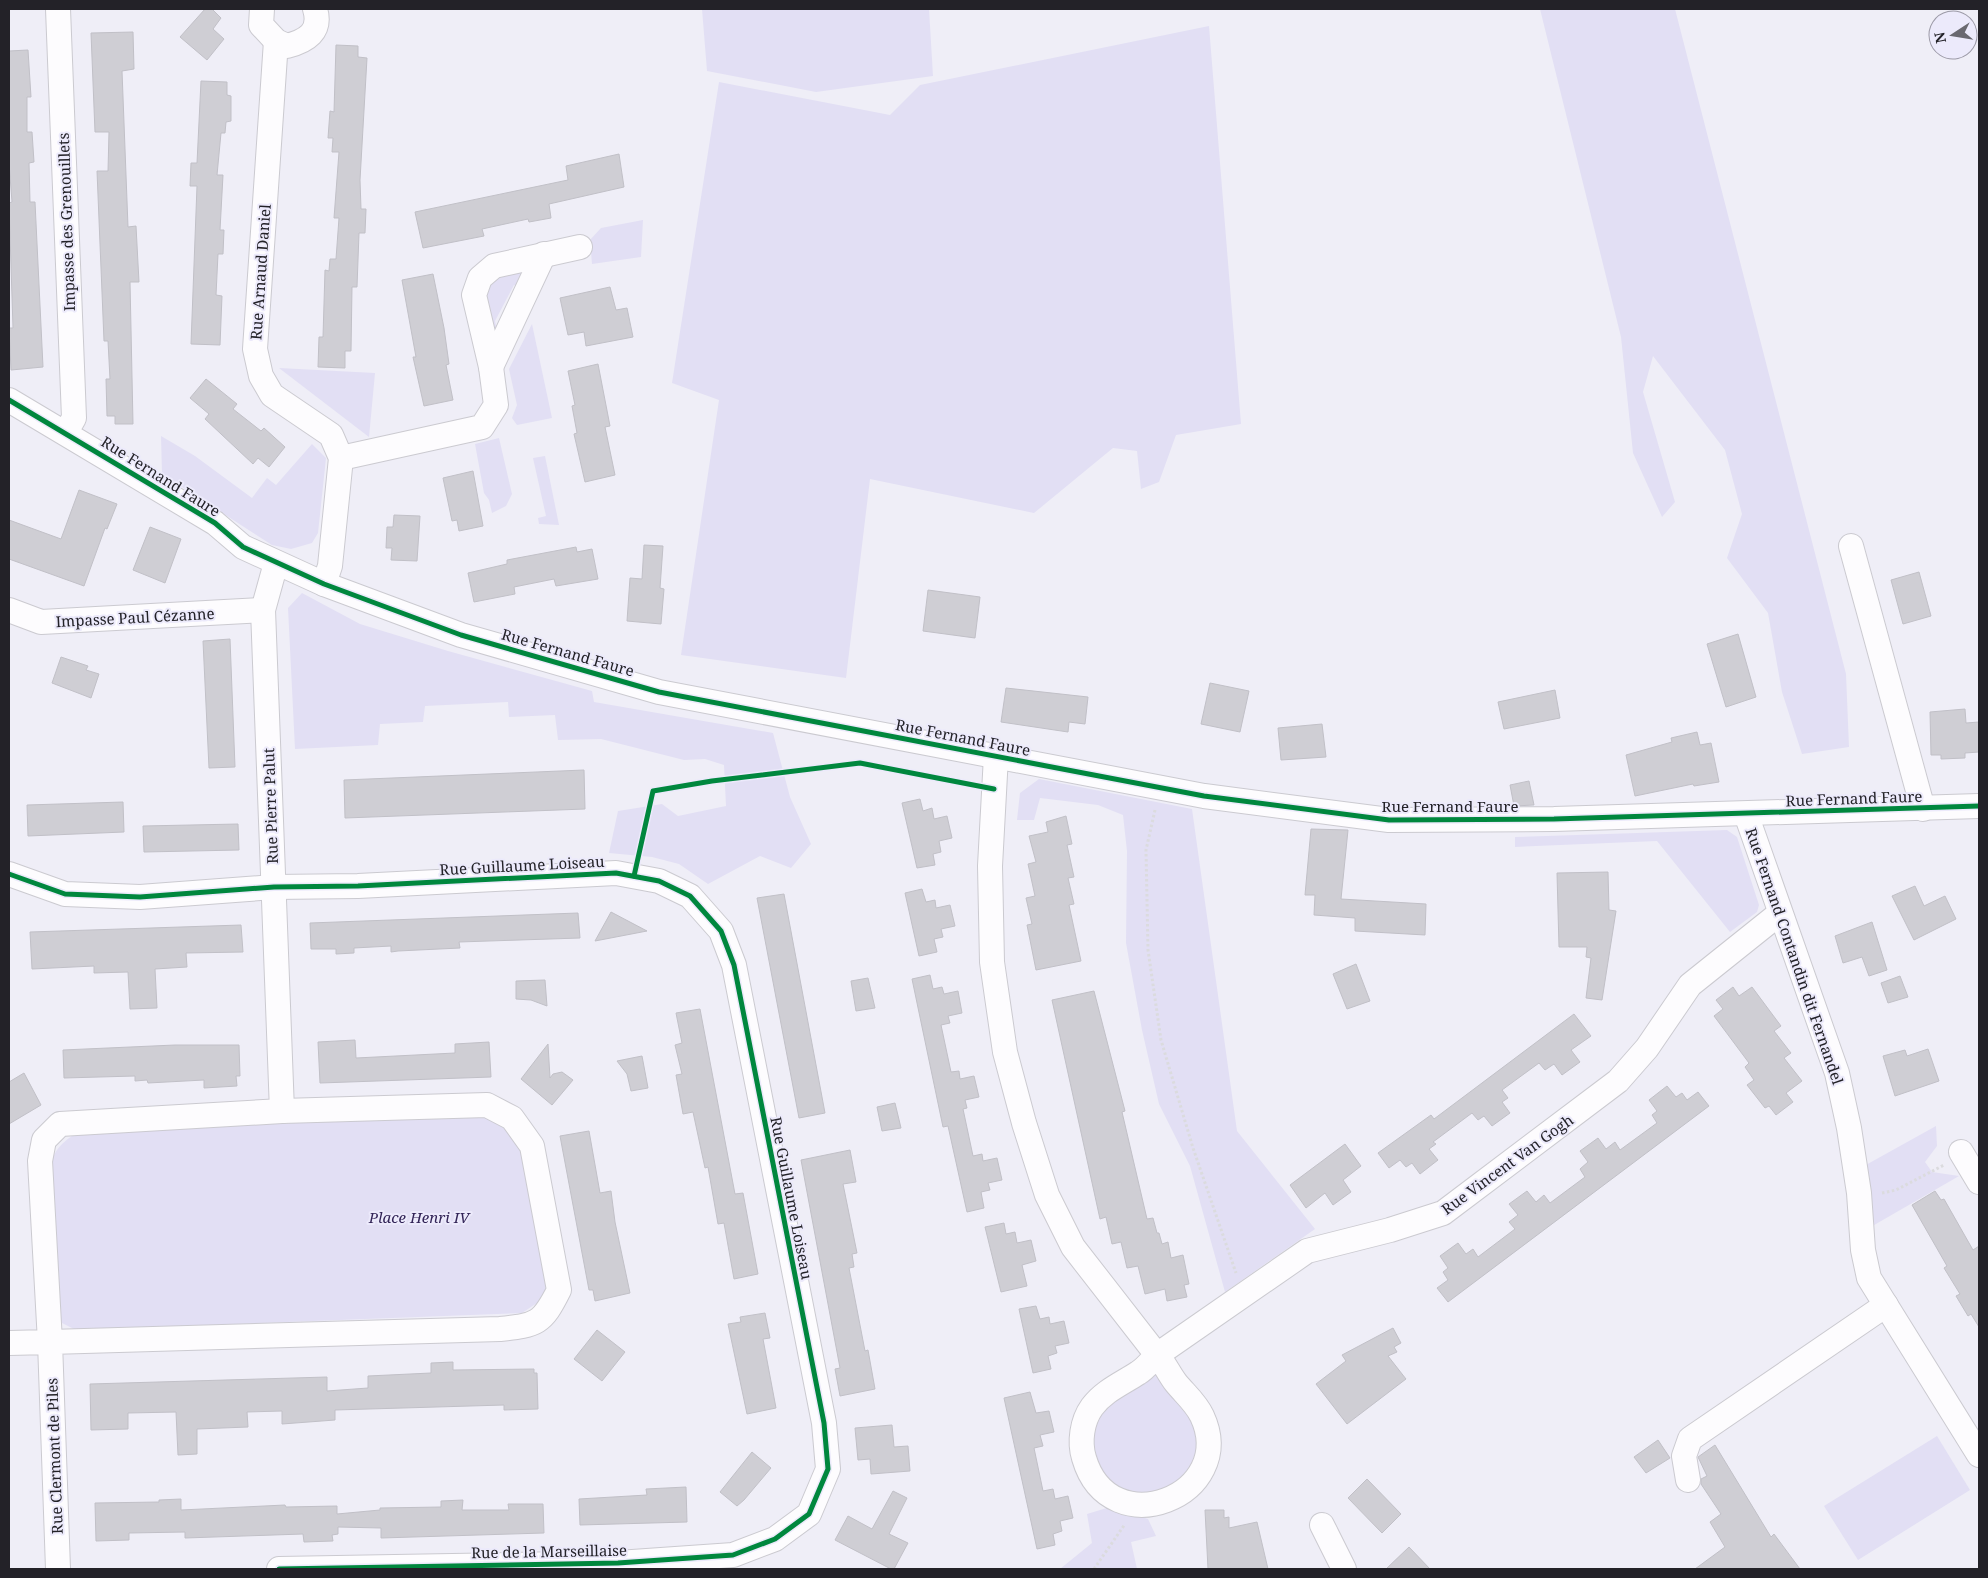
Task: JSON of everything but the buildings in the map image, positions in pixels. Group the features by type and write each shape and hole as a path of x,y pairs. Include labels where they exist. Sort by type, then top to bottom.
{"street":[{"name":"Impasse des Grenouillets","path":"58,9 74,418 66,432"},
{"path":"262,9 261,25 276,41 287,46 304,42 315,28 315,9"},
{"name":"Rue Arnaud Daniel","path":"276,41 255,349 261,376 272,395 331,435 341,458 330,566 324,584"},
{"path":"341,458 482,427 496,405 491,367 474,295 480,278 494,266 580,247"},
{"path":"491,367 544,254"},
{"name":"Rue Fernand Faure","path":"9,400 66,432 215,523 243,547 276,563 324,584 461,634 659,692 1204,796 1388,820 1554,819 1979,806"},
{"path":"1851,546 1923,809"},
{"name":"Rue Pierre Palut","path":"276,563 263,610 282,1111"},
{"name":"Impasse Paul Cézanne","path":"9,610 41,622 263,610"},
{"name":"Rue Vincent Van Gogh","path":"996,756 990,866 992,962 1010,1069 1047,1195 1073,1247 1157,1355 1202,1416 1208,1438 1206,1459 1196,1479 1181,1494 1161,1504 1138,1505 1118,1500 1100,1488 1088,1470 1082,1449 1083,1428 1091,1408 1106,1392 1140,1372 1157,1355 1307,1251 1390,1230 1443,1213 1618,1081 1647,1048 1690,985 1780,913"},
{"name":"Rue Fernand Contandin dit Fernandel","path":"1746,814 1837,1073 1850,1128 1863,1250 1869,1278 1979,1455"},
{"name":"Rue Guillaume Loiseau","path":"9,874 65,894 140,897 274,887 358,886 616,873 659,881 690,896 721,931 734,965 824,1423 828,1469 809,1514"},
{"path":"9,1343 50,1342 500,1329 531,1326 548,1312 559,1290 532,1146 512,1118 487,1106 282,1111 60,1124 44,1140 40,1161 50,1342"},
{"path":"1962,1154 1979,1182"},
{"path":"1688,1480 1684,1456 1690,1439 1886,1305"},
{"name":"Rue Clermont de Piles","path":"50,1342 58,1569"},
{"name":"Rue de la Marseillaise","path":"279,1569 619,1566 732,1555 776,1540 809,1514"},
{"path":"1322,1525 1344,1569"}],"path":[{"path":"1160,787 1146,850 1148,950 1161,1040 1193,1148 1243,1295"},
{"path":"1858,1193 1880,1194 1896,1190 1962,1154"},
{"path":"1094,1569 1138,1505"}],"green space":[{"path":"702,9 929,9 933,76 816,92 707,71"},
{"path":"1540,9 1675,9 1846,674 1849,747 1802,754 1782,692 1768,613 1727,558 1742,514 1725,450 1653,356 1643,392 1675,502 1662,517 1633,453 1621,337"},
{"path":"1209,26 1241,424 1176,435 1159,482 1141,489 1137,451 1113,448 1034,513 870,479 846,678 681,655 719,400 672,383 719,82 890,115 920,85"},
{"path":"643,220 641,257 592,264 590,240 601,228"},
{"path":"525,269 523,290 514,285 495,321 498,335 493,346 482,294 495,272"},
{"path":"532,324 552,418 517,425 512,418 517,405 509,369"},
{"path":"279,368 375,373 369,437"},
{"path":"161,436 195,456 252,498 267,478 276,485 312,444 326,458 318,533 312,543 291,549 272,545 162,474"},
{"path":"499,438 512,494 506,506 492,513 489,500 484,493 475,444"},
{"path":"545,456 559,525 539,524 538,518 546,516 533,458"},
{"path":"302,593 360,624 448,651 592,691 594,702 773,733 790,797 811,844 791,868 760,856 708,884 679,864 652,857 609,853 618,811 662,804 678,816 726,806 724,765 705,759 684,760 601,739 558,740 555,715 509,717 508,702 425,706 423,722 380,724 378,745 295,749 288,608"},
{"path":"1039,779 1192,809 1237,1131 1315,1229 1225,1292 1190,1166 1159,1104 1142,1030 1126,943 1127,851 1123,815 1098,805 1040,798 1034,820 1017,820 1020,793"},
{"path":"1727,830 1737,837 1759,905 1757,912 1730,932 1657,841 1515,847 1515,837"},
{"name":"Place Henri IV","path":"489,1115 507,1121 521,1142 546,1290 537,1303 522,1313 76,1330 60,1322 49,1168 53,1156 59,1147 78,1132"},
{"path":"1936,1126 1937,1146 1925,1162 1932,1172 1959,1176 1869,1228 1864,1166"},
{"path":"1157,1373 1192,1423 1196,1445 1195,1458 1190,1472 1180,1484 1171,1489 1139,1499 1104,1480 1090,1447 1097,1420 1116,1399 1152,1374"},
{"path":"1937,1436 1970,1490 1858,1560 1824,1506"},
{"path":"1110,1507 1148,1519 1156,1536 1131,1542 1137,1569 1060,1569 1092,1543 1087,1514"}],"cycle path":[{"path":"9,400 215,523 243,547 324,584 461,635 659,692 1204,796 1389,820 1554,819 1979,806"},
{"path":"634,876 653,791 712,781 860,763 994,789"},
{"path":"9,874 65,894 140,897 274,887 358,886 616,873 659,881 690,896 721,931 734,965 824,1423 828,1469 809,1514 775,1539 733,1555 618,1563 279,1569"}]}
